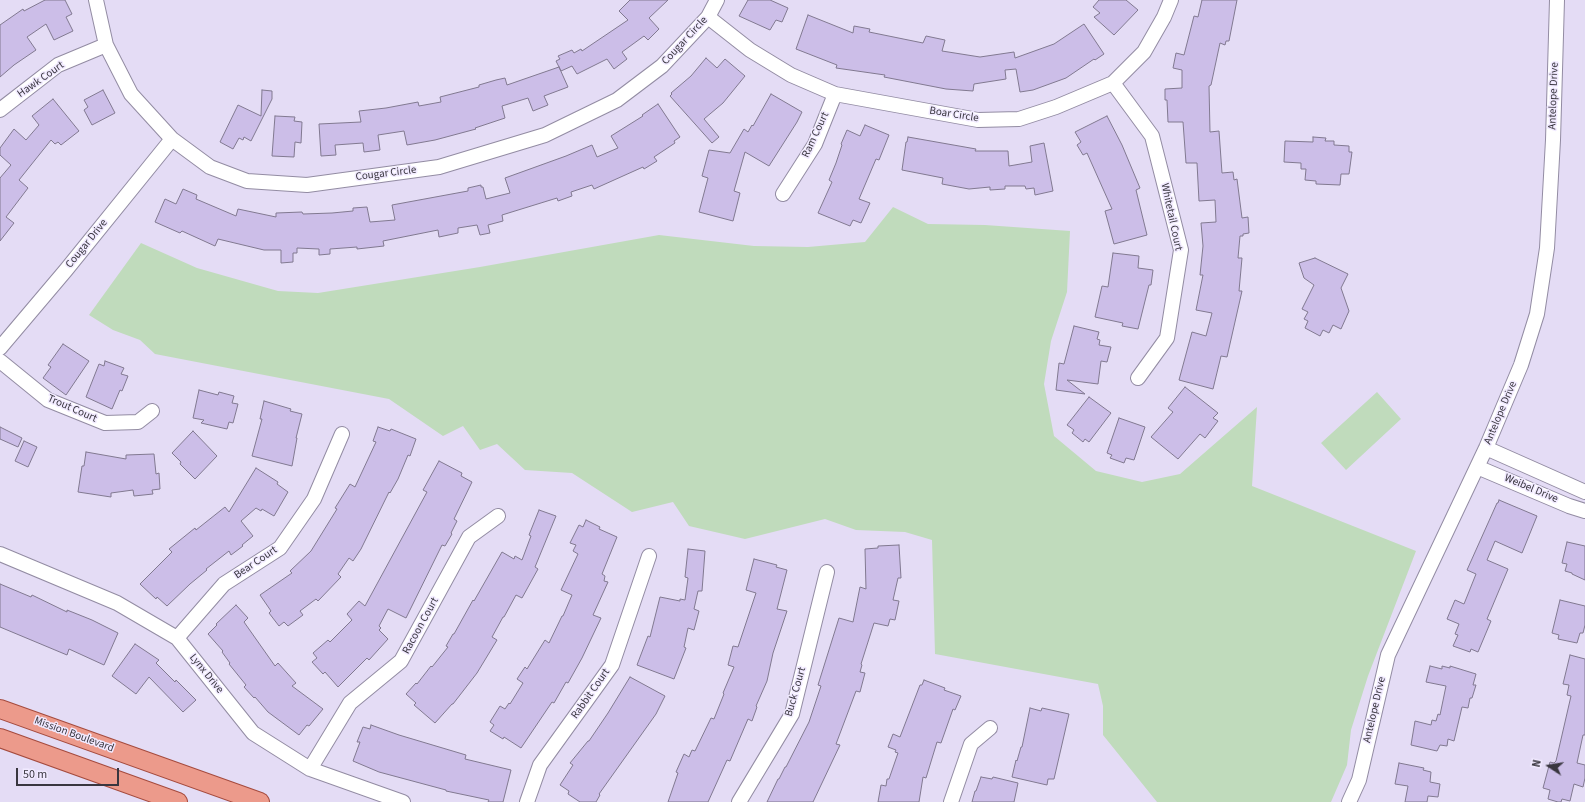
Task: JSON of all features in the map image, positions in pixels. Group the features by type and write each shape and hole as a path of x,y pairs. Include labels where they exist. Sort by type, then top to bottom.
{"main road":[{"name":"Mission Boulevard","path":"0,709 260,802"},
{"path":"0,738 178,802"}],"street":[{"name":"Cougar Circle","path":"96,0 106,45 131,94 172,139 210,167 247,181 307,185 439,167 545,135 617,100 662,66 708,17 717,0"},
{"name":"Boar Circle","path":"708,17 750,50 791,76 835,94 978,120 1019,119 1056,107 1113,83 1144,52 1164,17 1171,0"},
{"name":"Antelope Drive","path":"1349,802 1359,780 1388,655 1486,448 1521,365 1537,314 1547,248 1553,140 1557,0"},
{"name":"Hawk Court","path":"0,110 58,65 106,45"},
{"name":"Whitetail Court","path":"1113,83 1152,136 1181,250 1167,338 1138,378"},
{"name":"Ram Court","path":"783,194 815,144 835,94"},
{"name":"Cougar Drive","path":"0,348 71,264 172,139"},
{"name":"Trout Court","path":"0,361 48,400 105,423 138,422 152,411"},
{"name":"Bear Court","path":"176,638 224,584 280,548 314,499 342,434"},
{"name":"Weibel Drive","path":"1486,448 1585,492"},
{"name":"Weibel Drive","path":"1477,467 1569,506 1585,511"},
{"name":"Racoon Court","path":"310,769 350,703 401,661 469,537 498,516"},
{"name":"Lynx Drive","path":"0,554 117,603 176,638 253,733 310,769 403,802"},
{"name":"Rabbit Court","path":"527,802 540,765 612,665 649,556"},
{"name":"Buck Court","path":"738,802 792,714 827,572"},
{"path":"951,802 971,744 990,728"}],"green space":[{"path":"893,207 928,224 985,225 1070,231 1067,292 1051,341 1044,384 1054,436 1096,471 1142,482 1180,474 1257,407 1252,486 1416,551 1368,676 1351,730 1347,765 1331,802 1157,802 1103,735 1103,706 1098,684 935,654 932,540 905,532 856,530 825,519 745,539 689,526 673,502 632,512 572,473 525,470 497,444 480,450 463,426 443,436 389,399 155,354 140,340 113,330 89,315 141,243 197,268 278,291 318,293 480,267 659,235 754,246 808,247 865,242"},
{"path":"1377,392 1401,419 1346,470 1321,443"}],"building":[{"path":"45,0 65,0 72,14 66,17 73,31 54,40 46,24 27,37 36,50 14,65 0,77 0,25 23,9 24,11"},
{"path":"630,0 668,0 649,18 659,29 648,40 644,36 622,52 627,59 614,69 607,59 577,74 572,66 561,71 556,61 560,59 558,56 572,50 574,53 581,49 582,51 628,20 619,11"},
{"path":"748,0 770,0 788,8 782,22 776,20 770,30 739,16"},
{"path":"1099,0 1126,0 1138,10 1114,35 1094,17 1100,13 1093,7"},
{"path":"1202,0 1237,0 1229,41 1226,41 1225,45 1220,43 1211,85 1209,86 1210,132 1219,131 1222,173 1233,172 1234,180 1237,179 1242,218 1248,217 1249,233 1240,236 1238,258 1242,258 1239,291 1242,291 1227,357 1221,356 1213,389 1179,380 1192,332 1206,336 1212,313 1196,310 1203,275 1200,275 1203,246 1201,223 1216,222 1215,200 1199,201 1197,163 1186,163 1183,122 1168,122 1167,100 1165,100 1165,89 1182,88 1182,70 1173,68 1176,53 1184,55 1194,16 1198,17"},
{"path":"808,15 853,33 854,26 870,29 869,32 923,43 926,36 945,40 942,51 980,57 1014,52 1015,58 1054,44 1084,24 1104,54 1066,78 1033,90 1020,92 1016,69 1005,70 1006,79 974,84 973,91 946,89 884,77 885,75 836,68 837,65 796,49"},
{"path":"706,58 717,68 725,59 745,76 723,103 704,119 719,137 712,143 670,96 672,94 671,93 691,76"},
{"path":"559,67 568,87 544,96 548,105 533,111 528,98 502,106 505,118 475,128 476,129 435,140 407,145 404,131 378,135 380,150 364,152 363,143 335,145 336,155 321,156 319,124 361,122 359,111 418,102 419,106 441,102 440,97 479,87 479,85 505,78 507,85"},
{"path":"103,90 115,113 92,125 84,110 88,107 84,100"},
{"path":"262,90 272,91 272,99 251,141 244,137 243,140 239,138 233,149 220,142 238,105 261,116"},
{"path":"771,94 802,112 797,122 769,166 745,152 734,191 740,193 733,221 699,212 708,178 702,176 709,150 730,153 744,129 748,132 752,125 753,126"},
{"path":"53,99 79,131 61,145 58,142 55,144 51,140 19,180 28,188 6,217 14,223 0,241 0,178 11,165 0,155 0,148 14,129 26,140 39,125 32,116"},
{"path":"658,104 680,137 674,141 675,143 654,157 657,161 644,169 643,167 594,189 592,185 571,192 572,196 558,201 557,198 502,215 503,221 488,225 490,233 480,235 477,225 458,228 458,233 439,237 438,230 383,241 384,246 357,249 357,247 330,249 330,254 319,255 319,249 297,248 297,253 293,253 293,262 281,263 281,250 264,250 218,239 215,246 182,231 180,233 155,222 165,199 176,204 183,189 197,195 196,199 236,216 238,209 276,217 276,213 332,213 353,211 353,208 367,207 370,222 395,220 392,205 468,191 468,188 481,185 481,187 483,187 486,199 510,193 505,178 592,145 597,157 618,148 611,136 643,116 642,115"},
{"path":"275,116 295,117 294,121 302,122 301,143 295,142 294,157 272,156"},
{"path":"1107,116 1122,145 1140,188 1136,190 1147,235 1114,244 1105,211 1112,209 1087,153 1083,155 1077,145 1081,142 1075,132"},
{"path":"865,125 889,135 879,160 876,159 859,199 870,203 861,223 853,220 850,226 818,213 832,182 829,180 847,130 860,136"},
{"path":"908,137 976,149 975,151 1008,151 1009,166 1032,162 1030,146 1044,143 1053,191 1035,195 1034,188 1026,189 1025,186 1005,186 1005,189 990,190 990,187 969,189 942,184 943,178 902,170"},
{"path":"1313,137 1326,138 1325,141 1334,141 1334,145 1349,146 1349,152 1352,152 1349,174 1341,174 1340,185 1316,184 1316,181 1305,180 1306,169 1301,169 1301,163 1284,162 1285,141 1313,142"},
{"path":"1113,253 1139,256 1138,268 1153,270 1151,285 1149,285 1138,329 1122,326 1123,323 1095,317 1102,286 1108,287"},
{"path":"1315,258 1348,274 1341,288 1349,311 1341,329 1333,325 1329,333 1323,330 1320,336 1305,328 1308,321 1304,319 1308,312 1302,309 1314,285 1304,278 1299,263"},
{"path":"1074,326 1099,332 1097,339 1100,340 1099,345 1111,347 1107,362 1101,361 1098,384 1067,380 1085,394 1056,390 1059,363 1064,364"},
{"path":"63,344 89,361 66,395 43,378 51,367 48,365"},
{"path":"105,361 124,368 121,374 128,376 112,409 86,397 99,364 104,366"},
{"path":"1185,387 1218,413 1213,418 1218,421 1205,438 1200,434 1178,459 1151,437 1173,412 1168,408"},
{"path":"199,390 218,395 219,392 234,396 232,403 238,404 233,423 229,422 227,429 201,423 204,420 193,418"},
{"path":"1089,397 1111,413 1089,442 1085,439 1083,442 1072,433 1074,430 1067,425"},
{"path":"264,401 302,414 296,438 292,466 252,456 262,419 260,419"},
{"path":"1119,418 1145,427 1134,460 1126,458 1124,463 1110,458 1112,455 1107,453"},
{"path":"0,427 22,438 18,447 0,439"},
{"path":"378,427 390,431 391,429 416,439 410,456 408,455 398,479 390,493 389,492 361,549 353,561 349,558 338,574 341,577 318,601 316,599 300,611 303,615 288,626 284,622 279,626 269,613 271,611 260,595 292,573 290,571 311,551 337,509 335,508 350,484 355,487 376,442 373,441"},
{"path":"193,431 217,456 195,479 180,464 181,462 172,453"},
{"path":"24,441 37,447 28,467 15,461"},
{"path":"86,452 126,459 126,455 154,454 156,474 159,473 160,489 152,490 153,494 134,496 133,490 111,493 111,497 78,492"},
{"path":"439,461 462,473 461,476 472,482 454,519 457,521 451,533 452,534 445,546 442,545 406,618 388,609 379,626 381,628 379,630 388,639 369,660 367,658 338,687 325,672 323,674 312,662 317,658 313,653 328,640 330,642 352,620 347,614 359,601 365,606 427,492 423,490"},
{"path":"256,468 278,482 277,484 288,492 274,516 262,509 261,511 256,508 241,521 253,536 242,545 243,546 231,555 229,551 206,569 207,570 167,606 157,597 156,599 140,584 172,552 169,549 225,507 229,512"},
{"path":"1499,500 1537,516 1522,553 1495,541 1487,560 1508,569 1487,619 1491,621 1478,652 1471,649 1470,652 1453,646 1458,635 1455,634 1459,624 1447,619 1455,600 1464,604 1476,574 1467,570"},
{"path":"539,510 556,516 535,567 538,569 522,598 516,595 503,617 492,637 497,640 477,673 453,704 435,723 414,705 416,703 406,694 416,683 417,684 448,647 446,646 502,552 514,559 515,556 522,560 531,536 529,535"},
{"path":"586,520 600,527 599,529 617,537 602,574 605,576 604,581 608,582 593,615 601,618 568,683 566,682 554,703 552,702 521,748 504,737 503,739 490,731 494,725 490,722 500,706 505,709 509,703 510,704 523,683 517,679 525,667 527,669 545,640 549,643 563,616 572,595 561,590 578,554 573,551 576,545 570,543 579,525 583,527"},
{"path":"1567,542 1585,546 1585,580 1565,571 1567,564 1562,563"},
{"path":"899,545 901,578 898,578 893,600 899,601 895,620 890,619 888,626 874,623 861,664 860,672 865,673 860,692 856,691 836,744 840,745 813,802 767,802 809,722 821,686 818,685 839,618 853,622 860,587 866,589 865,549 878,548 878,546"},
{"path":"688,549 705,551 702,591 698,591 694,609 699,611 694,630 688,628 684,647 686,648 674,679 637,665 648,636 650,637 660,597 680,601 680,599 685,600 688,578 685,577"},
{"path":"754,559 777,565 776,567 787,570 777,609 787,611 773,653 767,681 756,706 757,707 752,721 748,719 730,761 727,760 708,802 668,802 678,773 676,772 684,754 689,757 692,750 695,751 711,718 714,719 734,667 728,665 733,646 738,647 756,593 746,590"},
{"path":"0,584 31,597 32,595 67,612 67,610 92,620 118,633 104,665 69,649 67,655 0,627"},
{"path":"1560,600 1585,606 1585,625 1583,633 1580,633 1577,643 1558,639 1559,635 1552,633"},
{"path":"236,605 248,618 244,622 275,666 278,663 296,683 292,686 323,709 309,726 307,725 299,735 268,712 244,687 246,685 229,664 230,663 222,652 223,651 208,634"},
{"path":"135,644 159,660 156,663 196,700 183,712 149,677 136,694 112,676"},
{"path":"1570,655 1585,659 1585,735 1583,735 1577,763 1585,765 1585,778 1583,787 1574,784 1570,801 1562,799 1561,802 1558,802 1548,799 1550,790 1543,788 1550,762 1554,763 1556,761 1571,696 1567,695 1569,685 1563,684"},
{"path":"1430,666 1442,669 1442,666 1450,668 1450,666 1476,674 1473,685 1476,685 1472,698 1470,698 1468,708 1462,707 1454,741 1448,739 1447,746 1440,745 1437,751 1411,745 1415,721 1431,725 1432,720 1436,721 1438,714 1440,715 1446,686 1426,682"},
{"path":"630,677 665,696 656,714 599,794 600,795 596,802 580,802 568,794 569,791 560,785 573,765 570,763 589,741"},
{"path":"924,680 945,688 944,690 961,696 955,710 953,709 941,743 937,742 926,778 923,777 919,802 878,802 881,785 886,786 887,779 889,779 898,753 895,752 896,750 888,747 893,734 900,737 920,685 922,685"},
{"path":"1030,708 1041,711 1042,708 1069,714 1054,779 1048,779 1047,785 1012,777 1016,760 1017,761 1022,747"},
{"path":"371,725 466,755 465,759 511,770 503,802 488,802 489,800 446,791 379,772 353,761 360,742 357,742 363,727 370,729"},
{"path":"1399,763 1424,768 1423,770 1431,772 1430,782 1440,784 1438,797 1428,796 1427,802 1405,802 1408,786 1395,784"},
{"path":"981,777 992,779 993,777 1018,783 1014,802 972,802"}]}
